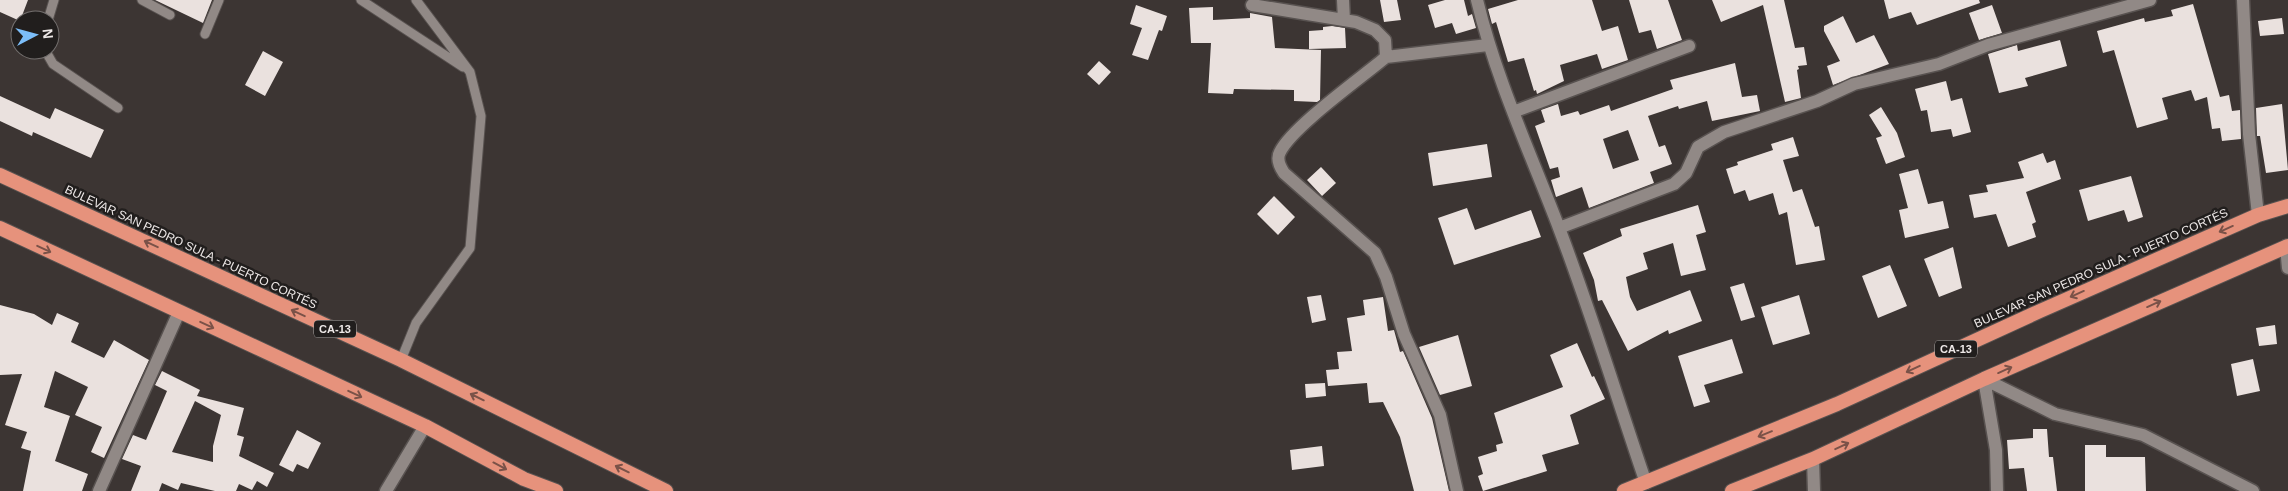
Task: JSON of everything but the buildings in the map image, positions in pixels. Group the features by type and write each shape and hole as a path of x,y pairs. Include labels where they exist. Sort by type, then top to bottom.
{"highway":[{"name":"BULEVAR SAN PEDRO SULA - PUERTO CORTÉS","path":"0,175 401,360 666,491"},
{"name":"BULEVAR SAN PEDRO SULA - PUERTO CORTÉS","path":"1624,491 1837,404 2040,311 2258,216 2288,206"},
{"path":"0,228 425,426 524,479 556,491"},
{"path":"1732,491 1813,459 1984,379 2287,246"}],"street":[{"path":"1343,0 1344,20"},
{"path":"1477,0 1488,45 1559,228 1646,483"},
{"path":"1559,228 1674,184 1686,173 1698,147 1724,132 1817,101 1854,84 1939,64 1988,45 2150,0"},
{"path":"2243,0 2249,134 2258,216"},
{"path":"1252,5 1356,22 1375,30 1386,40 1386,57"},
{"path":"1457,491 1440,415 1404,334 1386,277 1375,253 1284,173 1278,163 1279,152 1298,130 1386,57 1488,45"},
{"path":"1513,112 1689,46"},
{"path":"2287,246 2288,268"},
{"path":"99,491 179,312"},
{"path":"1984,379 1996,450 1997,491"},
{"path":"1984,379 2055,414 2143,435 2253,491"},
{"path":"386,491 425,426"},
{"path":"1813,459 1814,491"},
{"path":"524,479 534,491"}],"lane":[{"path":"142,0 170,15"},
{"path":"205,34 219,0"},
{"path":"361,0 470,72"},
{"path":"401,360 416,323 470,248 481,116 470,72 416,0"},
{"path":"51,60 53,64 118,108"}]}
